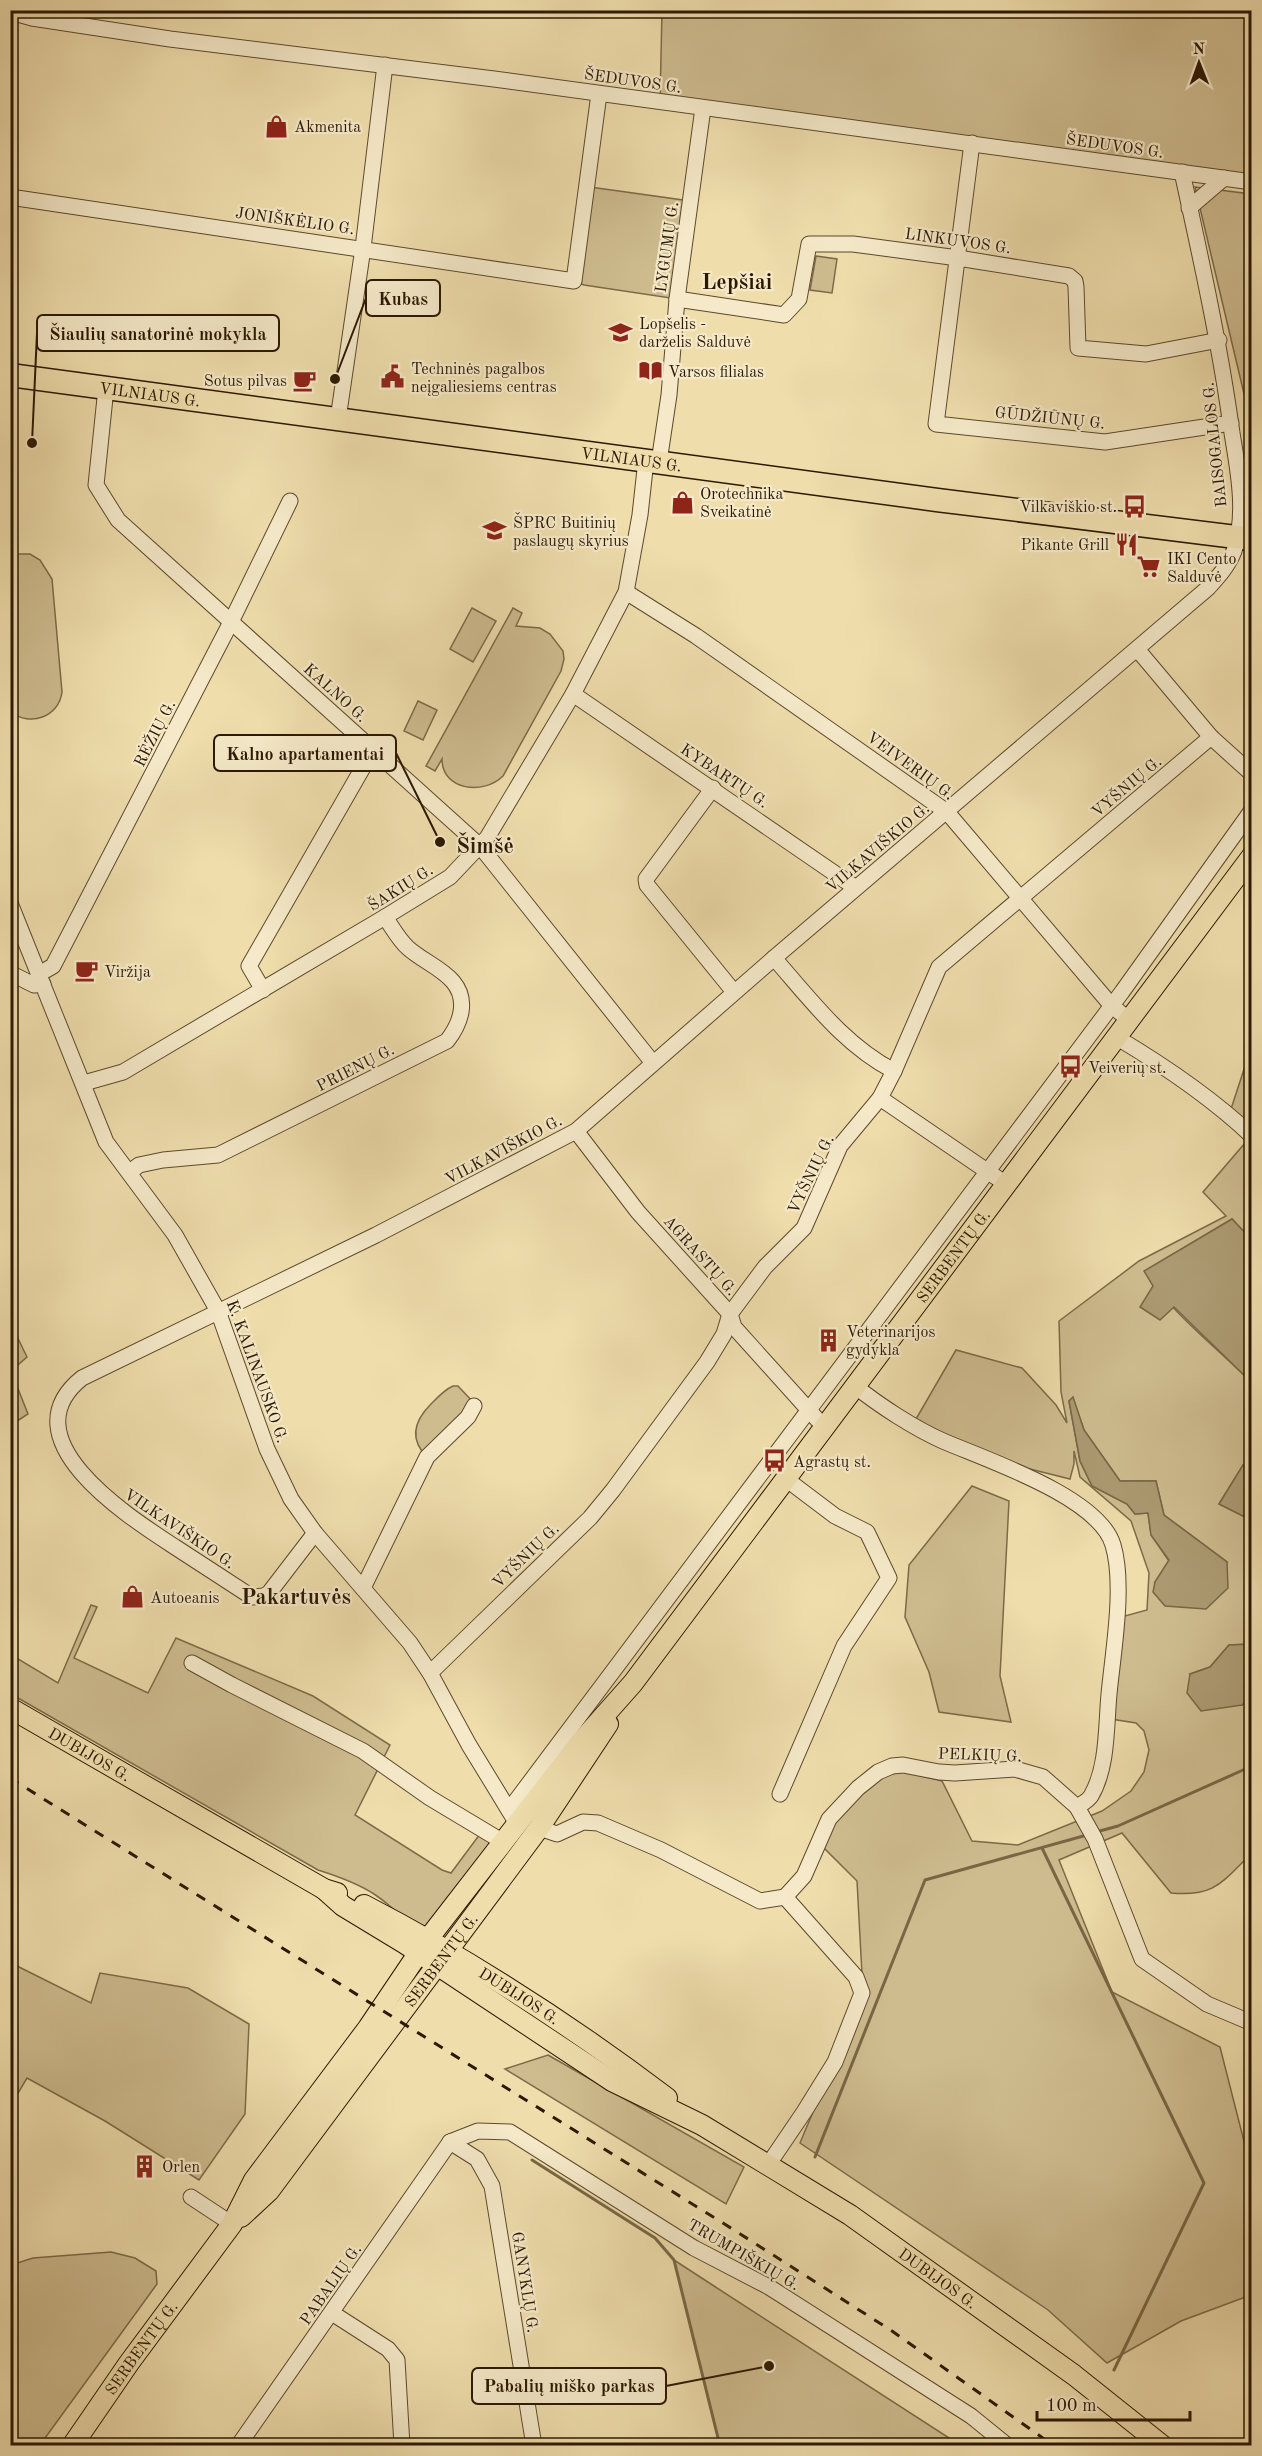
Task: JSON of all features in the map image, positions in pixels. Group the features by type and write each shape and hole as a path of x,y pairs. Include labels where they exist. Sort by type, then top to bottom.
{"highway":[{"name":"VILNIAUS G.","path":"10,375 937,500 1244,538"}],"main road":[{"name":"SERBENTŲ G.","path":"72,2445 129,2363 232,2224 254,2180 368,2028 423,1946 505,1843 514,1817 633,1683 1251,855"},
{"name":"SERBENTŲ G.","path":"232,2224 269,2192 539,1828 592,1752 633,1683"},
{"name":"DUBIJOS G.","path":"10,1708 324,1889 343,1906 423,1946 620,2063 702,2125 850,2215 1074,2375 1163,2445"}],"street":[{"name":"ŠEDUVOS G.","path":"11,11 32,18 170,39 599,93 1251,182"},
{"path":"338,419 363,248 385,65"},
{"name":"JONIŠKĖLIO G.","path":"10,197 574,281 599,93"},
{"name":"LYGUMŲ G.","path":"653,461 669,395 677,299 703,108"},
{"path":"958,258 972,143"},
{"name":"BAISOGALOS G.","path":"1182,172 1219,340 1238,472 1240,520 1244,538"},
{"path":"1189,208 1224,178"},
{"name":"LINKUVOS G.","path":"677,299 784,315 799,299 809,244 853,244 1069,276 1075,281 1076,287 1078,348 1146,354 1219,340"},
{"name":"GŪDŽIŪNŲ G.","path":"958,258 936,424 1105,442 1231,423"},
{"name":"KALNO G.","path":"106,388 96,485 118,520 480,846 653,1063"},
{"name":"ŠAKIŲ G.","path":"84,1083 123,1072 386,917 450,877 480,846 492,831 573,694 614,619 626,592 640,515 653,461"},
{"name":"RĖŽIŲ G.","path":"41,979 53,966 231,622 290,501"},
{"name":"VILKAVIŠKIO G.","path":"315,1533 269,1593 252,1597 108,1501 71,1460 64,1446 58,1418 71,1387 82,1378 376,1235 576,1131 734,992 1208,588 1228,564 1244,538"},
{"name":"VEIVERIŲ G.","path":"626,592 705,642 947,812 1111,1005 1129,1020"},
{"path":"1137,649 1211,737 1251,774"},
{"name":"KYBARTŲ G.","path":"573,694 856,888"},
{"name":"VYŠNIŲ G.","path":"430,1673 590,1518 707,1362 724,1334 730,1314 765,1267 804,1228 840,1146 880,1098 939,968 1211,737"},
{"path":"263,990 249,966 373,750"},
{"path":"713,788 646,879 647,885 734,992"},
{"path":"514,1817 808,1411 1111,1005 1251,810"},
{"name":"K. KALINAUSKO G.","path":"10,903 106,1142 175,1235 218,1311 267,1449 291,1498 315,1533 410,1643 514,1817"},
{"name":"PRIENŲ G.","path":"130,1172 139,1165 163,1160 218,1155 447,1041 459,1021 462,1008 460,991 449,976 407,947 386,917"},
{"path":"774,958 843,1036 876,1061 894,1071"},
{"path":"10,973 34,985 41,979"},
{"path":"1116,1037 1137,1049 1229,1115 1251,1136"},
{"path":"880,1098 1006,1184"},
{"name":"AGRASTŲ G.","path":"576,1131 638,1212 730,1314 735,1327 824,1427"},
{"path":"855,1386 870,1398 942,1440 1021,1473 1065,1498 1100,1521 1108,1533 1113,1545 1117,1579 1116,1620 1102,1770 1090,1798 1077,1807"},
{"path":"363,1588 427,1456 468,1417 474,1406"},
{"path":"780,1794 844,1646 890,1578 867,1532 835,1516 786,1479"},
{"path":"192,1662 232,1685 363,1751 430,1798 505,1843"},
{"name":"PELKIŲ G.","path":"785,1897 804,1876 829,1819 858,1788 878,1772 892,1766 903,1765 955,1773 1015,1769 1043,1777 1077,1807 1095,1839 1142,1959 1207,2004 1251,2023"},
{"path":"539,1828 557,1834 583,1822 598,1823 661,1850 760,1901 785,1897 856,1977 862,1993 835,2062 768,2165"},
{"name":"TRUMPIŠKIŲ G.","path":"450,2142 478,2131 510,2132 694,2248 779,2294 971,2416 1008,2445"},
{"name":"PABALIŲ G.","path":"238,2445 450,2142"},
{"name":"GANYKLŲ G.","path":"450,2142 477,2159 492,2186 534,2445"},
{"path":"191,2197 232,2224"},
{"path":"332,2313 388,2349 397,2360 402,2445"}],"shaded area":[{"path":"662,11 1251,11 1251,182 660,102"},
{"path":"590,187 690,201 677,299 584,285 574,281"},
{"path":"1195,187 1251,194 1251,415 1249,415"},
{"path":"816,256 837,259 832,293 810,290"},
{"path":"30,554 40,560 52,579 62,692 60,701 50,713 35,719 27,719 11,712 10,556"},
{"path":"472,608 496,621 473,662 450,649"},
{"path":"513,608 522,613 516,626 540,628 550,634 563,651 561,671 503,776 485,786 465,787 449,778 444,770 442,759 435,771 426,766"},
{"path":"418,701 437,710 423,740 404,731"},
{"path":"1251,1048 1251,1136 1229,1115"},
{"path":"1251,1136 1251,1239 1232,1219 1145,1271 1179,1314 1247,1378 1251,1379 1251,1474 1243,1465 1219,1504 1251,1520 1251,1644 1229,1645 1210,1667 1190,1674 1242,1705 1251,1697 1251,1854 1217,1886 1198,1893 1186,1894 1171,1893 1122,1833 1059,1860 1112,1992 1220,2047 1251,2162 1251,2295 1181,2321 1107,2363 1048,2310 800,2143 863,1993 857,1881 821,1845 836,1817 875,1779 902,1771 942,1781 972,1841 1018,1845 1102,1811 1131,1791 1144,1772 1149,1750 1144,1731 1136,1723 1111,1719 1121,1617 1147,1610 1149,1573 1131,1521 1080,1477 1074,1451 1074,1464 1070,1479 1026,1468 945,1436 916,1419 956,1350 1022,1368 1056,1405 1067,1423 1061,1392 1059,1321 1139,1261 1226,1216 1203,1192","holes":["1073,1398 1084,1430 1120,1481 1156,1481 1164,1515 1227,1562 1155,1582 1169,1561 1151,1535 1148,1513 1135,1514 1127,1504 1092,1486 1080,1461 1069,1401"]},
{"path":"1232,1219 1251,1239 1251,1379 1247,1378 1174,1307 1160,1320 1140,1307 1153,1286 1144,1271"},
{"path":"11,1324 27,1357 11,1371"},
{"path":"11,1371 28,1414 11,1425"},
{"path":"453,1386 458,1386 473,1402 427,1457 421,1450 416,1437 418,1423 425,1410"},
{"path":"1073,1397 1084,1430 1120,1481 1156,1481 1164,1515 1227,1562 1228,1588 1206,1609 1165,1606 1153,1592 1155,1582 1169,1560 1151,1535 1148,1513 1135,1514 1127,1504 1092,1486 1080,1461 1069,1401"},
{"path":"1243,1465 1251,1474 1251,1520 1219,1504"},
{"path":"972,1486 1009,1501 1000,1676 1011,1722 939,1712 929,1672 905,1617 909,1565"},
{"path":"91,1605 97,1607 74,1658 148,1693 176,1638 313,1696 390,1745 355,1815 442,1870 451,1873 480,1834 497,1845 426,1926 412,1922 367,1890 318,1870 11,1694 10,1654 58,1683"},
{"path":"1251,1644 1251,1697 1242,1705 1201,1711 1187,1693 1190,1674 1210,1667 1229,1645"},
{"path":"11,1963 91,2003 100,1973 188,1988 249,2024 245,2114 199,2180 105,2121 27,2078 11,2105"},
{"path":"548,2055 744,2167 726,2204 505,2069"},
{"path":"111,2252 135,2258 156,2271 157,2284 40,2445 11,2445 11,2265 33,2258"},
{"path":"674,2260 714,2286 960,2445 720,2445"}],"waterway":[{"path":"1096,1832 1118,1826 1252,1766"},
{"path":"815,2157 925,1880 1087,1835"},
{"path":"1042,1848 1204,2183 1114,2370"},
{"path":"532,2160 655,2238 674,2260 720,2446"}],"railway":[{"path":"10,1778 892,2331 1054,2446"}],"place":[{"name":"Akmenita","path":"276,126"},
{"name":"Lopšelis - darželis Salduvė","path":"621,332"},
{"name":"Varsos filialas","path":"650,371"},
{"name":"Techninės pagalbos neįgaliesiems centras","path":"393,377"},
{"name":"Kubas","path":"335,379"},
{"name":"Sotus pilvas","path":"305,380"},
{"name":"Šiaulių sanatorinė mokykla","path":"32,443"},
{"name":"Orotechnika Sveikatinė","path":"682,502"},
{"name":"Vilkaviškio st.","path":"1135,506"},
{"name":"ŠPRC Buitinių paslaugų skyrius","path":"495,531"},
{"name":"Pikante Grill","path":"1127,544"},
{"name":"IKI Cento Salduvė","path":"1149,567"},
{"name":"Kalno apartamentai","path":"440,842"},
{"name":"Viržija","path":"86,971"},
{"name":"Veiverių st.","path":"1070,1067"},
{"name":"Veterinarijos gydykla","path":"828,1340"},
{"name":"Agrastų st.","path":"775,1461"},
{"name":"Autoeanis","path":"132,1597"},
{"name":"Orlen","path":"144,2166"},
{"name":"Pabalių miško parkas","path":"769,2366"}],"district":[{"name":"Lepšiai","path":"737,281"},
{"name":"Šimšė","path":"485,845"},
{"name":"Pakartuvės","path":"296,1596"}]}
